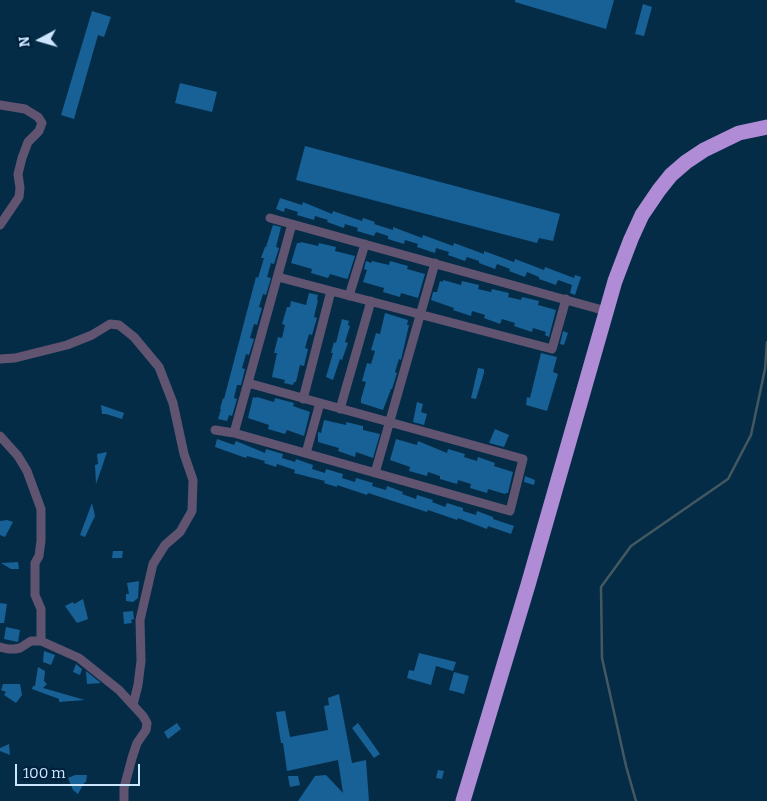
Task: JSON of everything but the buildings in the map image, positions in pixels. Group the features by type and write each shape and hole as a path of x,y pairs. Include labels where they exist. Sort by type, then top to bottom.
{"highway":[{"path":"463,801 528,585 619,266 642,215 671,176 686,162 722,140 739,133 767,127"}],"street":[{"path":"0,105 25,109 38,117 42,123 39,131 28,142 22,158 18,174 19,197 0,225"},
{"path":"270,218 606,310"},
{"path":"234,433 292,224"},
{"path":"350,296 365,244"},
{"path":"375,472 435,264"},
{"path":"278,277 552,349 566,300"},
{"path":"303,399 331,291"},
{"path":"340,409 371,301"},
{"path":"0,359 15,358 67,345 92,335 110,324 119,325 134,337 159,367 173,403 184,454 193,480 192,511 180,532 162,549 153,564 140,620 141,661 133,705"},
{"path":"215,430 234,433 510,511 522,460 248,383"},
{"path":"306,453 320,403"},
{"path":"0,436 18,456 27,471 41,509 41,541 39,556 35,563 36,595 41,609 40,641"},
{"path":"0,647 15,649 31,641 40,641 79,658 102,675 133,705 147,723 146,730 137,743 132,758 124,788 124,801"}],"waterway":[{"path":"636,801 626,766 602,658 601,587 631,546 728,479 751,435 765,369 767,342"}]}
